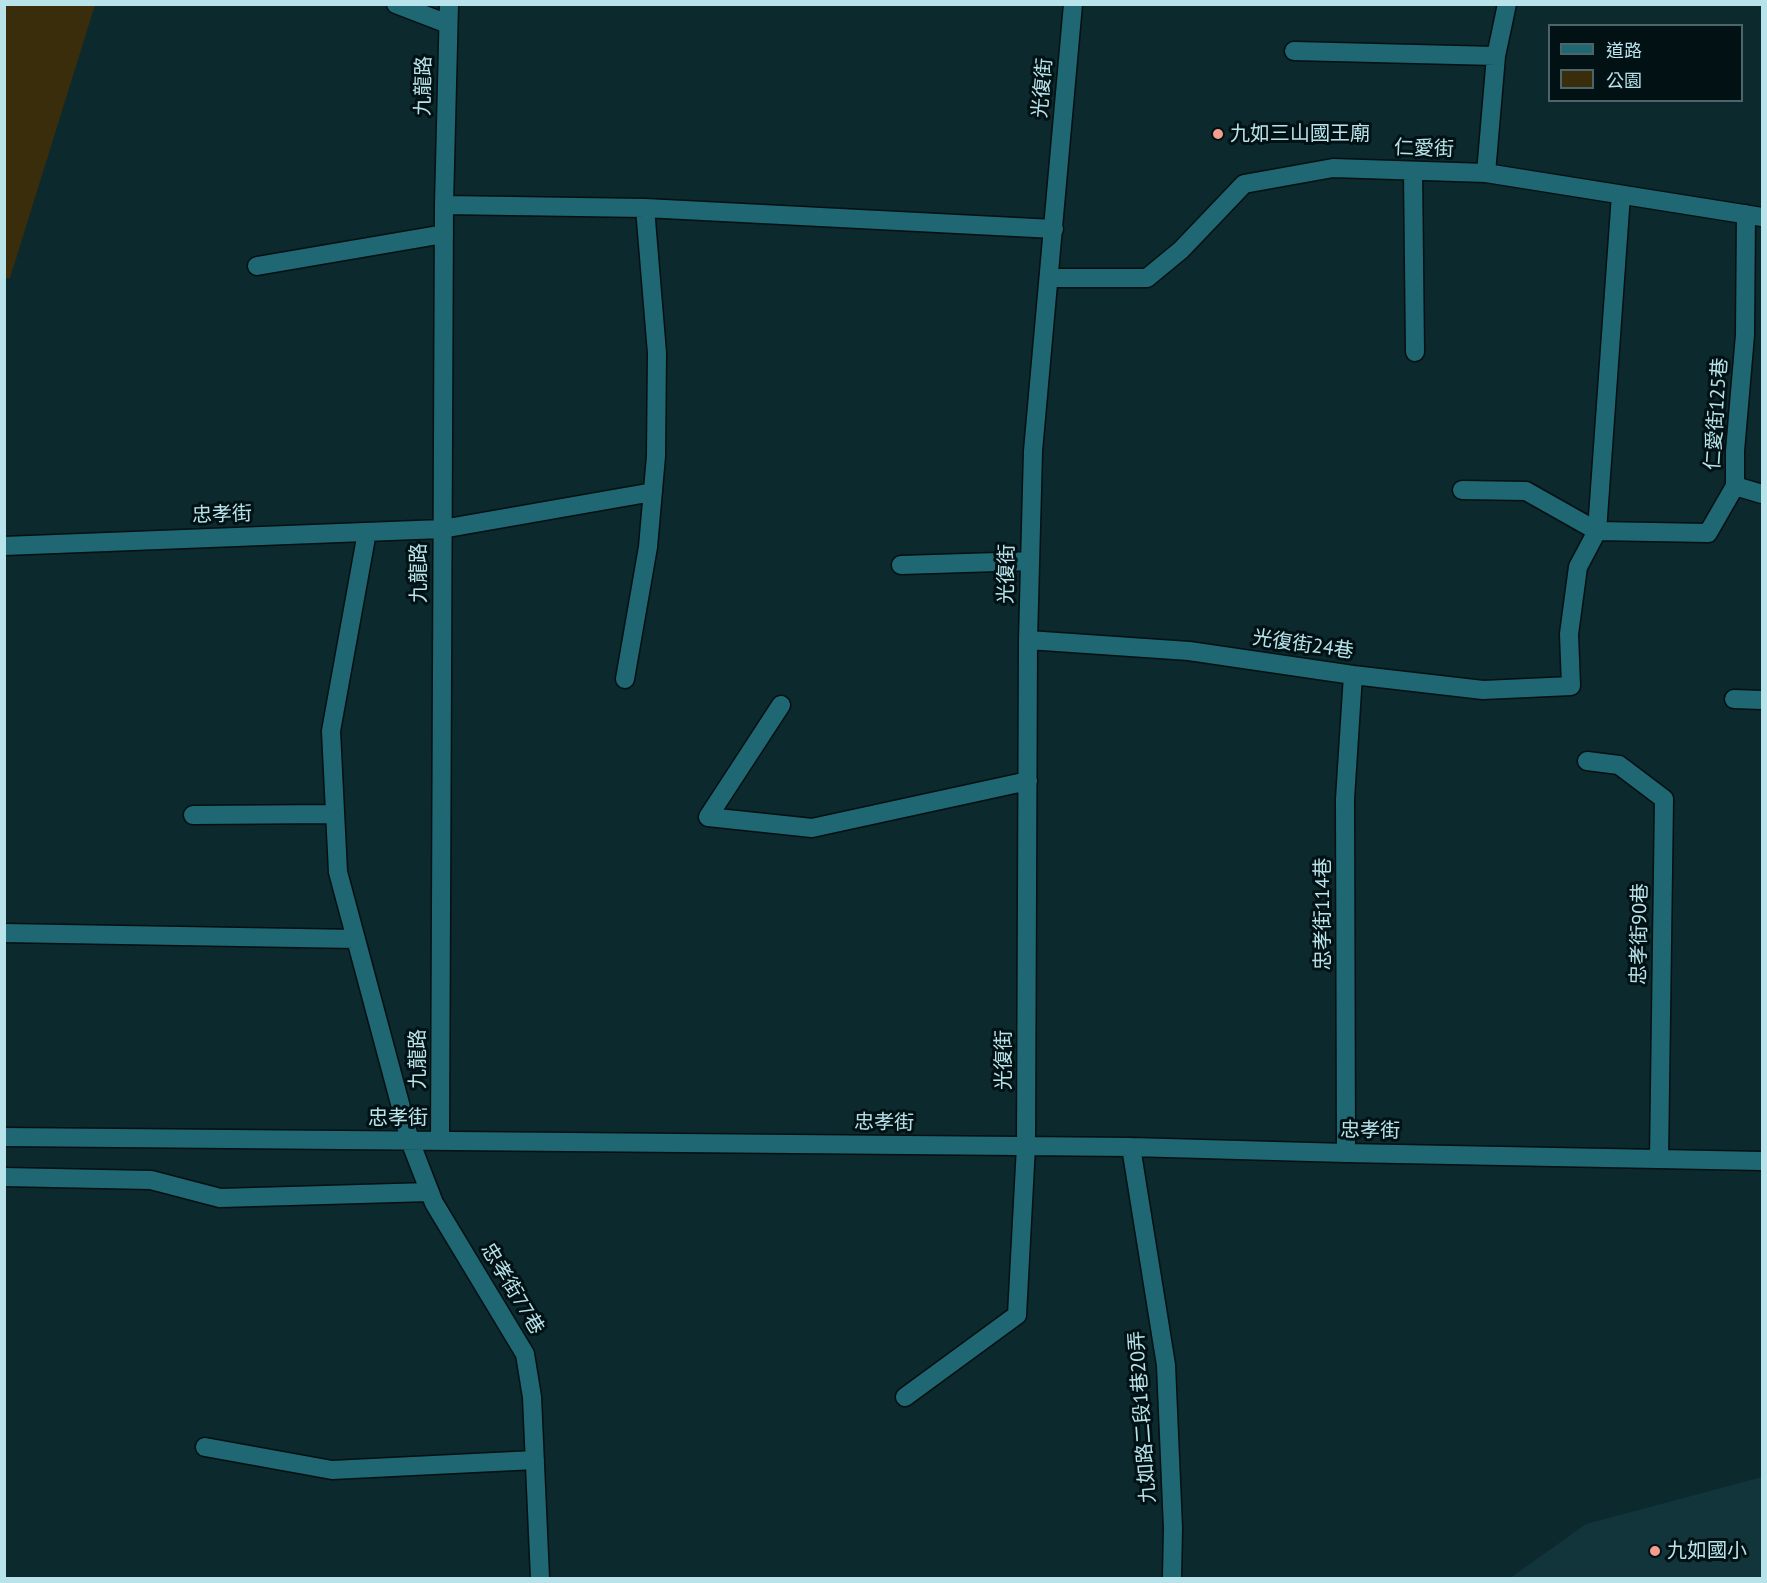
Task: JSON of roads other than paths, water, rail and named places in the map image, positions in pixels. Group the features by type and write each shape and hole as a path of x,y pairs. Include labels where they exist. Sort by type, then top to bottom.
{"street":[{"path":"396,4 448,24"},
{"name":"九龍路","path":"440,1141 444,205 449,4"},
{"name":"光復街","path":"905,1397 1017,1315 1026,1146 1028,640 1033,451 1073,4"},
{"path":"1486,173 1496,56 1507,4"},
{"path":"1294,51 1496,56"},
{"name":"仁愛街","path":"1049,278 1147,278 1181,250 1244,184 1333,168 1486,173 1754,215"},
{"path":"1413,171 1415,352"},
{"path":"1597,531 1621,195"},
{"path":"444,205 645,208 1054,229"},
{"path":"625,679 648,547 656,456 657,353 645,208"},
{"name":"仁愛街125巷","path":"1462,490 1526,491 1597,531 1708,533 1735,486 1735,451 1754,215"},
{"path":"257,266 444,234"},
{"path":"1735,486 1762,494"},
{"name":"忠孝街","path":"4,546 442,529 653,492"},
{"name":"光復街24巷","path":"1028,640 1189,651 1353,675 1483,690 1571,686 1569,634 1578,567 1597,531"},
{"name":"忠孝街77巷","path":"367,532 331,731 338,872 410,1141 434,1203 525,1354 532,1397 540,1578"},
{"path":"901,565 1030,561"},
{"name":"忠孝街114巷","path":"1346,1153 1345,799 1353,675"},
{"path":"1734,699 1762,700"},
{"path":"781,705 708,817 812,828 1028,781"},
{"name":"忠孝街90巷","path":"1587,761 1619,765 1664,798 1659,1159"},
{"path":"193,815 335,814"},
{"path":"4,933 356,939"},
{"name":"忠孝街","path":"4,1137 1131,1147 1762,1161"},
{"name":"九如路二段1巷20弄","path":"1131,1147 1166,1365 1173,1528 1172,1578"},
{"path":"4,1177 151,1180 220,1198 430,1192"},
{"path":"205,1447 332,1470 535,1460"}],"place":[{"name":"九如三山國王廟","path":"1218,134"},
{"name":"九如國小","path":"1655,1551"}]}
